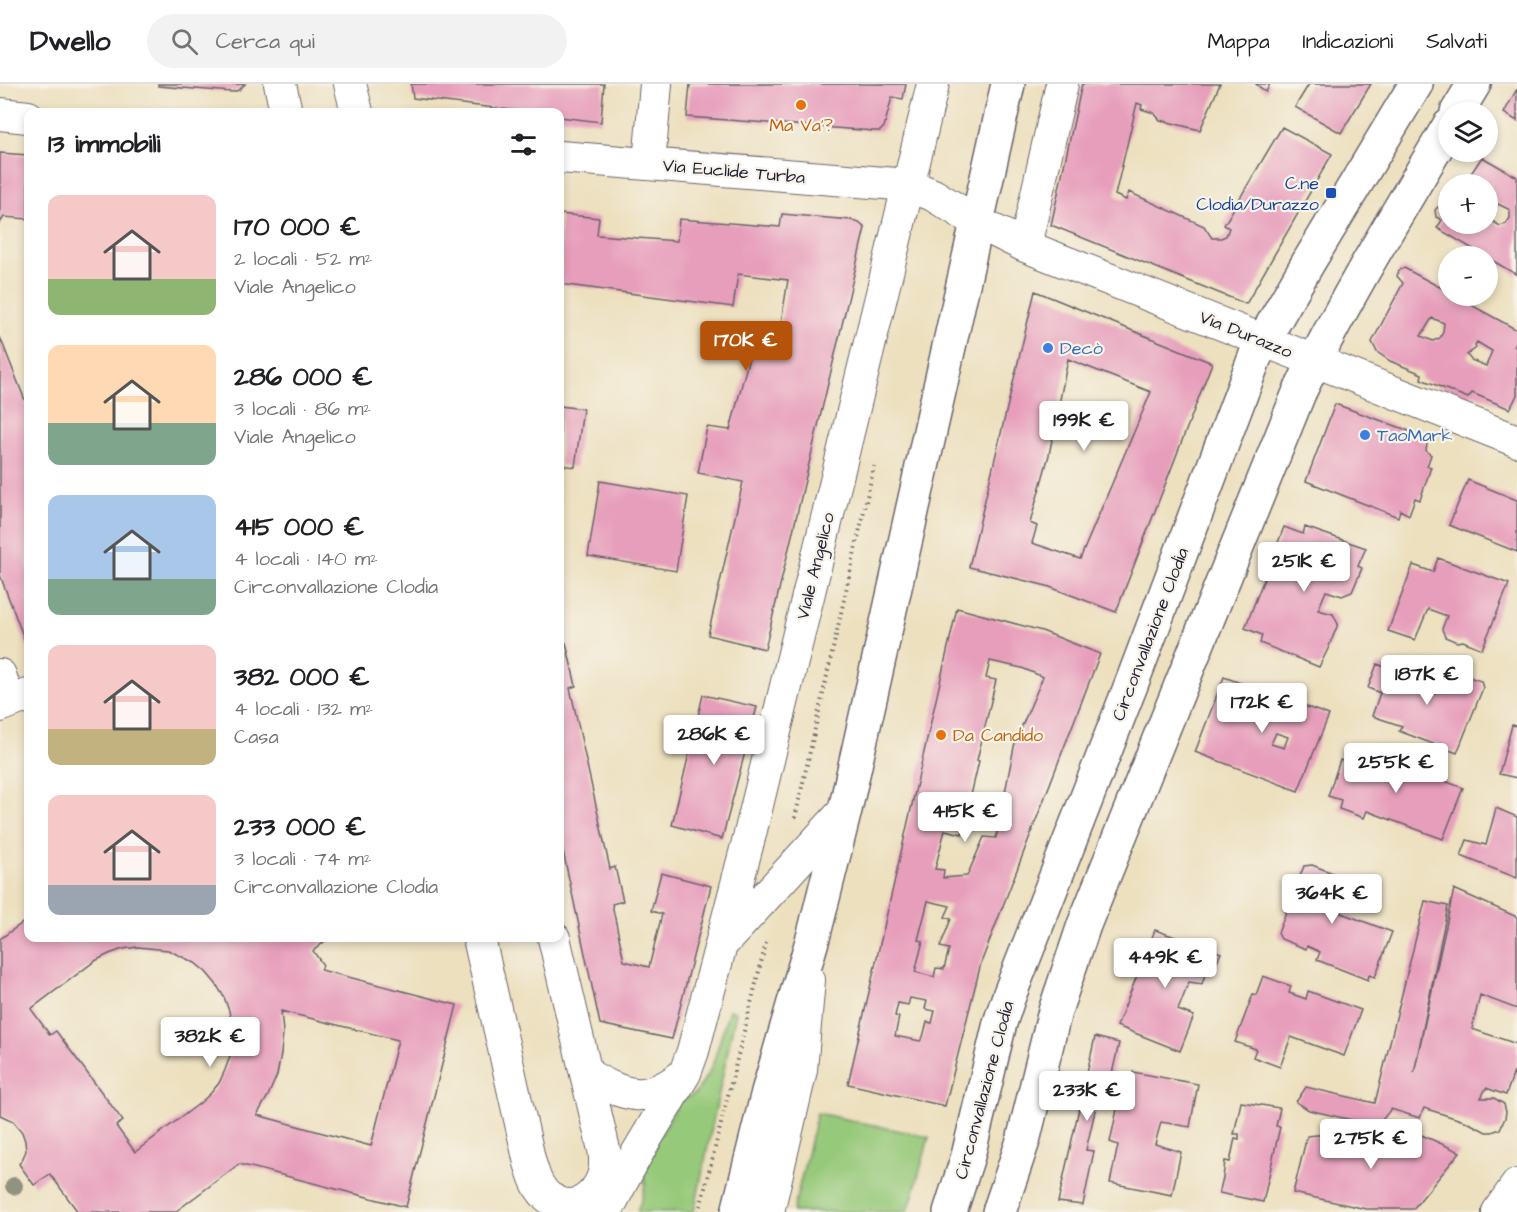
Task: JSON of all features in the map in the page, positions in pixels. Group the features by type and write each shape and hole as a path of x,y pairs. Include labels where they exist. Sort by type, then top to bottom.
{"main road":[{"name":"Viale Angelico","path":"738,1212 782,1093 814,934 845,810 1008,84"},
{"name":"Circonvallazione Clodia","path":"950,1212 968,1156 1000,1023 1009,996 1131,685 1247,377 1263,340 1416,84"},
{"path":"1463,102 1474,84"},
{"path":"999,1212 1023,1141 1055,1011 1084,925 1299,393 1346,301 1438,145"}],"street":[{"path":"280,84 285,108"},
{"path":"350,84 356,108"},
{"path":"649,163 656,84"},
{"name":"Viale Angelico","path":"598,1209 635,1157 685,1073 693,1051 921,190 933,84"},
{"path":"1026,246 1062,84"},
{"path":"0,114 24,117"},
{"name":"Via Euclide Turba","path":"564,157 649,163 921,190"},
{"path":"921,190 977,222"},
{"name":"Via Durazzo","path":"977,222 1026,246 1517,441"},
{"name":"Viale Angelico","path":"720,947 845,810"},
{"path":"480,942 530,1163 541,1201 548,1197 567,1206 598,1209 598,1187 605,1169 605,1154 555,942"},
{"path":"586,1074 612,1088 633,1094 643,1094 669,1086 685,1073"},
{"path":"768,1212 782,1093"},
{"path":"1498,1212 1517,1185"}],"path":[{"path":"792,828 876,458"},
{"path":"699,1212 768,936"}],"green space":[{"path":"729,1010 736,1012 694,1212 639,1212 637,1210 645,1184 643,1166 679,1102 696,1093 712,1067"},
{"path":"817,1113 929,1137 907,1212 793,1212"}],"building":[{"path":"158,84 245,84 239,90 232,92 158,86"},
{"path":"411,84 604,84 601,122 564,117 564,108 495,108 413,98"},
{"path":"690,84 906,84 903,99 892,97 884,127 880,131 874,131 687,117"},
{"path":"1082,84 1220,84 1200,130 1160,120 1154,113 1141,109 1142,105 1137,103 1115,195 1126,200 1129,192 1204,226 1212,238 1226,236 1229,228 1224,225 1282,127 1332,154 1246,304 1051,225"},
{"path":"1256,84 1270,84 1266,92"},
{"path":"1309,84 1371,84 1341,133 1295,107"},
{"path":"1517,89 1517,121 1504,113"},
{"path":"0,153 24,155 24,219 4,217 0,223"},
{"path":"1479,162 1491,162 1517,177 1517,275 1498,264 1498,246 1468,246 1447,234 1498,234 1498,225 1506,224 1510,218 1510,210 1498,204 1498,174 1471,174"},
{"path":"1438,207 1438,218 1436,217 1435,210"},
{"path":"564,214 599,218 597,235 677,241 679,219 780,227 782,214 851,220 865,228 765,649 708,635 743,482 698,473 707,427 730,430 751,350 776,353 788,280 738,274 733,307 564,285"},
{"path":"1404,268 1438,286 1438,306 1473,306 1517,330 1517,341 1514,346 1517,348 1517,395 1510,409 1472,393 1468,398 1421,379 1422,374 1390,361 1377,352 1372,342 1403,283 1397,276 1399,270","holes":["1432,318 1444,323 1440,338 1433,341 1421,336","1477,342 1492,351 1486,366 1471,360 1467,355 1476,348"]},
{"path":"1035,291 1212,363 1116,612 1047,586 969,567","holes":["1068,359 1151,392 1080,559 1032,543 1037,526 1030,523 1049,455"]},
{"path":"0,337 24,398 24,638 0,575"},
{"path":"1335,404 1407,430 1427,443 1426,451 1431,455 1427,466 1431,467 1420,500 1415,498 1409,515 1400,510 1398,517 1306,481"},
{"path":"564,407 583,409 575,467 564,466"},
{"path":"1468,480 1517,500 1517,552 1449,525"},
{"path":"600,481 688,496 676,571 588,556"},
{"path":"1284,527 1303,534 1305,527 1366,548 1358,566 1362,568 1352,592 1342,596 1326,591 1318,610 1333,614 1338,624 1319,667 1260,643 1262,635 1245,628"},
{"path":"1438,558 1509,584 1482,649 1445,637 1442,629 1447,616 1428,609 1415,640 1388,631 1413,565 1433,572"},
{"path":"957,608 1042,631 1100,654 981,963 945,1106 848,1084","holes":["990,661 1022,668 1043,677 1015,742 996,838 984,837 967,876 943,878 944,870 935,869 945,830 962,834 979,761 977,760 996,680 986,678","928,901 950,906 945,917 951,919 940,947 949,949 944,969 936,968 934,977 915,972 923,941 918,940","910,998 927,1001 925,1009 935,1011 932,1023 927,1022 920,1041 895,1036 899,1017 895,1016 898,1003 908,1005"]},
{"path":"566,643 576,686 570,688 610,869 615,867 623,901 612,904 624,961 649,967 662,914 651,911 661,873 711,886 672,1039 600,1024 564,856 564,644"},
{"path":"1377,664 1424,682 1420,690 1435,694 1441,674 1448,670 1481,681 1483,688 1457,753 1399,731 1402,726 1372,716 1380,693 1368,688"},
{"path":"1224,677 1329,715 1298,791 1195,752","holes":["1276,733 1288,737 1284,748 1271,744"]},
{"path":"703,695 757,707 722,839 672,825"},
{"path":"1512,725 1517,726 1517,778 1499,774"},
{"path":"1362,753 1371,753 1463,788 1443,839 1367,811 1364,818 1339,809 1341,800 1328,796 1340,760 1358,766"},
{"path":"1496,808 1517,817 1517,878 1461,856 1467,840 1486,845"},
{"path":"1312,865 1353,881 1341,913 1392,932 1375,977 1369,975 1368,980 1317,960 1320,952 1281,939 1278,933 1304,866"},
{"path":"1454,889 1517,917 1517,1009 1480,995 1472,1029 1517,1044 1517,1079 1515,1079 1514,1072 1506,1095 1486,1088 1481,1098 1494,1098 1504,1104 1506,1112 1500,1129 1486,1132 1467,1122 1424,1108 1420,1118 1391,1109 1377,1126 1309,1110 1296,1102 1306,1087 1375,1103 1425,901 1448,906 1414,1073"},
{"path":"24,922 24,942 324,942 313,951 323,965 321,970 457,1005 406,1207 239,1164 175,1212 78,1212 50,1174 34,1185 19,1164 26,1151 22,1132 13,1121 0,1115 0,939","holes":["138,947 168,950 195,963 206,972 224,997 232,1026 230,1056 219,1083 210,1094 135,1152 116,1126 123,1121 56,1031 50,1035 31,1009 95,961 109,954","281,1011 398,1040 371,1146 257,1115 277,1075 283,1032"]},
{"path":"1155,930 1221,953 1217,961 1210,960 1202,984 1189,982 1178,1010 1194,1016 1180,1051 1117,1026"},
{"path":"1263,976 1291,986 1289,993 1306,999 1308,991 1361,1010 1344,1056 1291,1037 1280,1067 1253,1057 1256,1049 1235,1042 1253,994 1256,995"},
{"path":"1095,1037 1119,1043 1109,1087 1101,1085 1086,1150 1094,1151 1083,1205 1058,1202"},
{"path":"1133,1072 1198,1084 1190,1127 1161,1122 1155,1144 1181,1152 1172,1195 1110,1183 1118,1145 1110,1142 1119,1100 1129,1104"},
{"path":"1241,1102 1280,1108 1276,1126 1280,1127 1263,1202 1219,1193 1225,1161 1230,1162 1235,1138 1239,1139 1239,1134 1234,1134"},
{"path":"1349,1132 1403,1146 1417,1133 1460,1152 1413,1209 1366,1209 1293,1193 1307,1136"}],"place":[{"name":"Ma Va'?","path":"801,105"},
{"name":"C.ne Clodia/Durazzo","path":"1331,193"},
{"name":"Decò","path":"1048,348"},
{"name":"TaoMark","path":"1365,435"},
{"name":"Da Candido","path":"941,735"}]}
